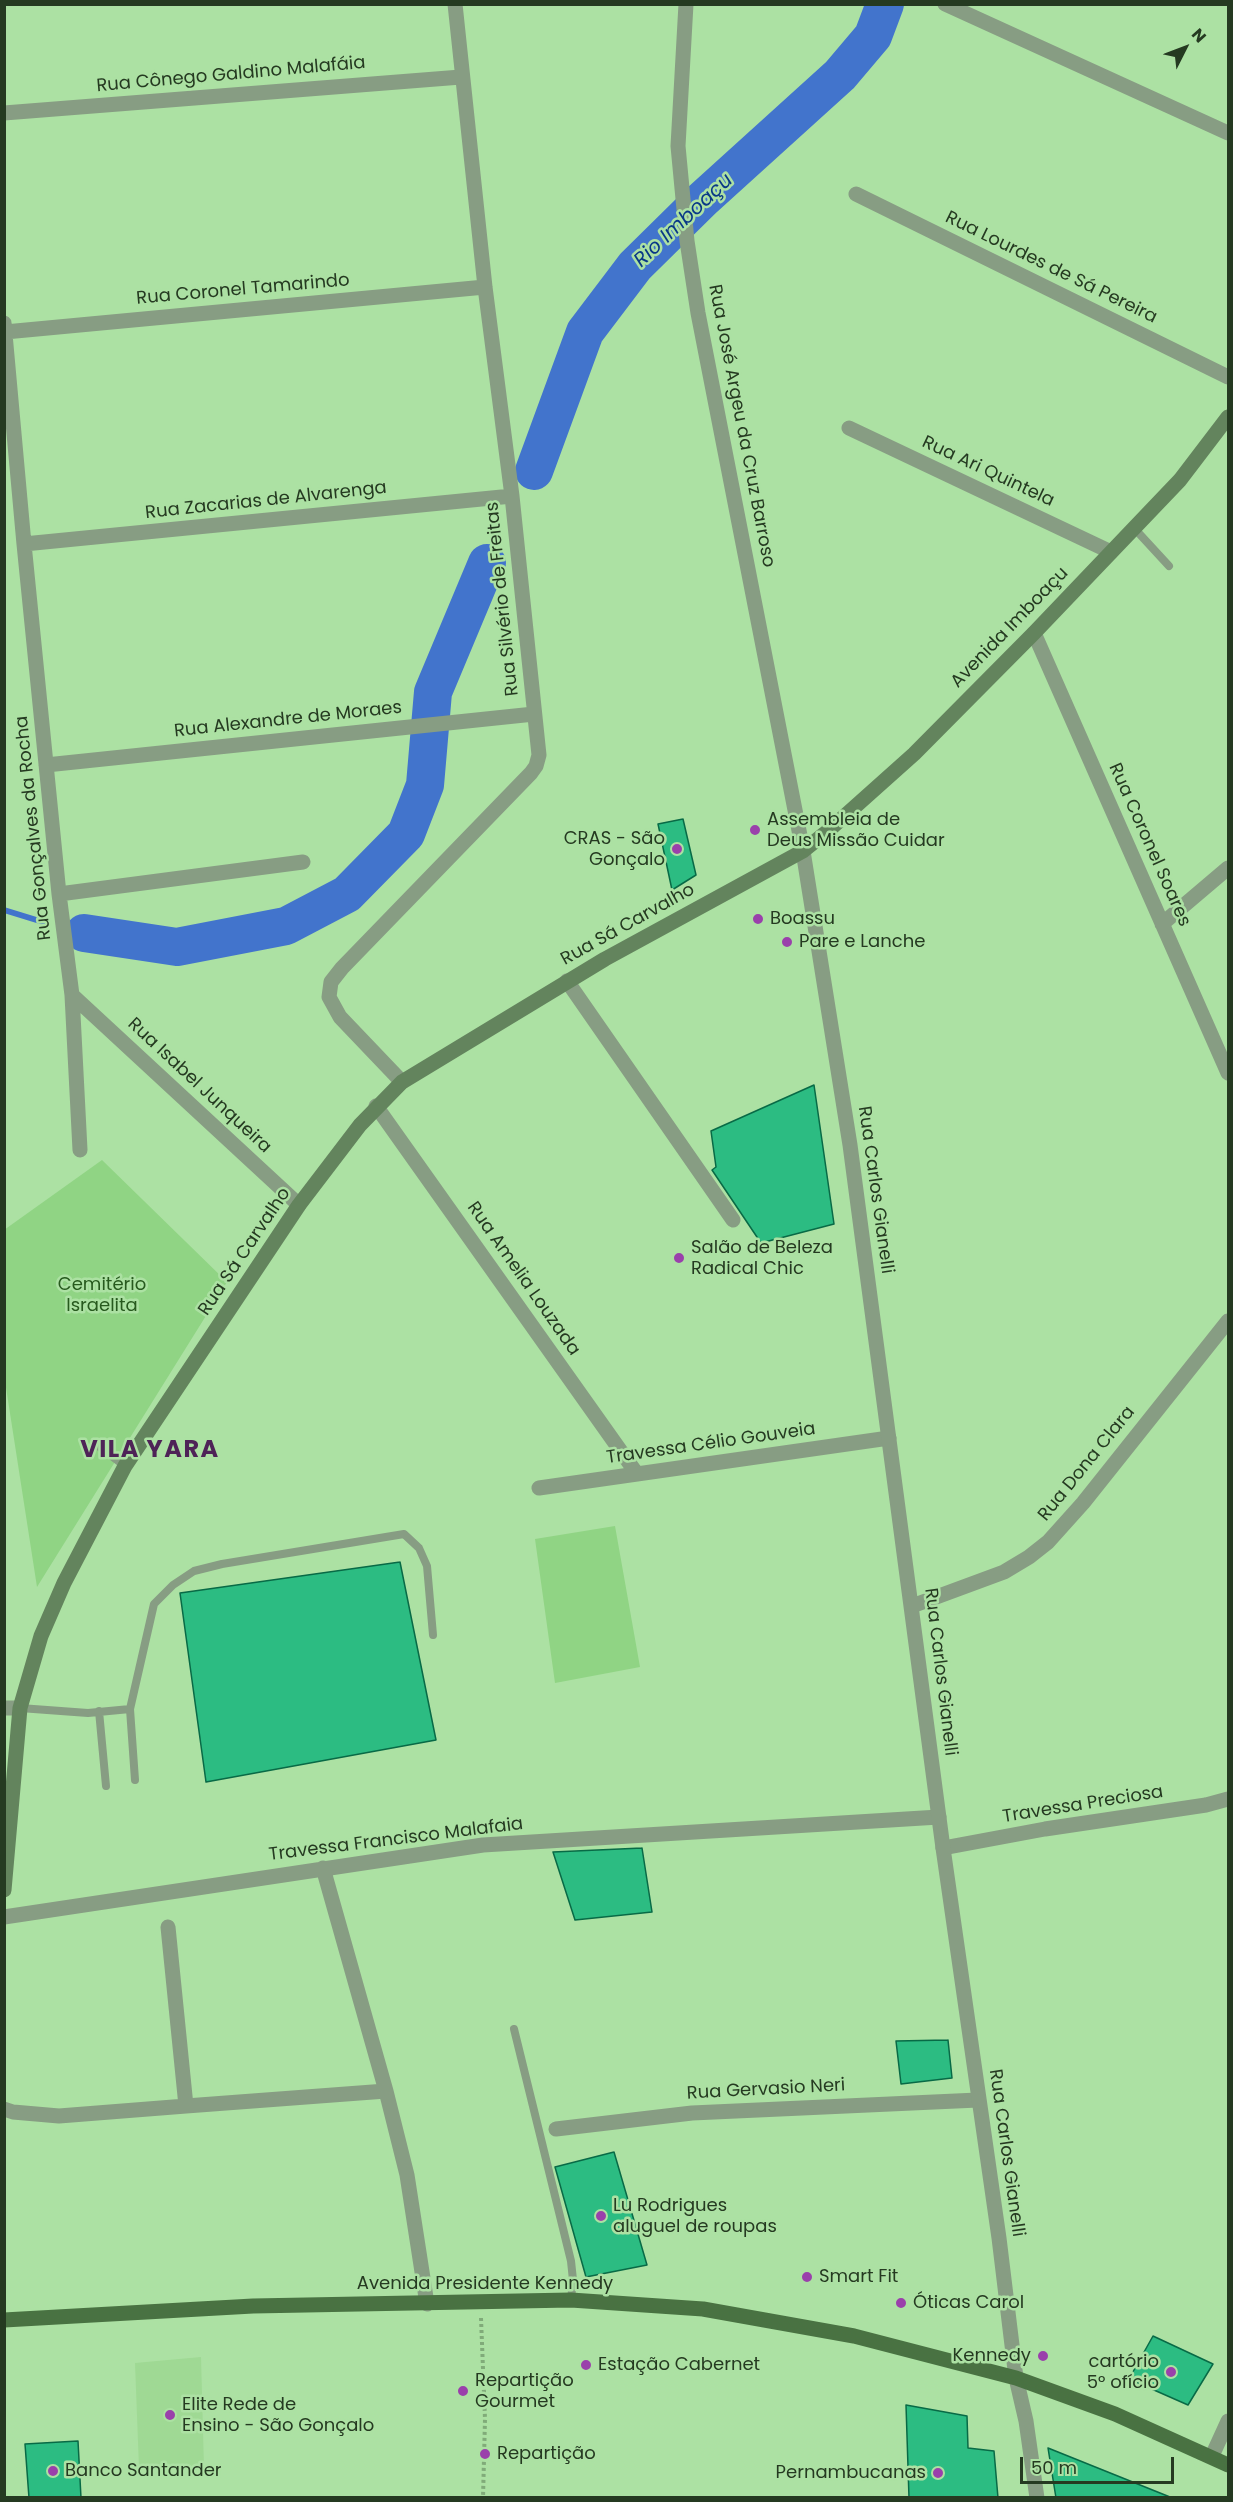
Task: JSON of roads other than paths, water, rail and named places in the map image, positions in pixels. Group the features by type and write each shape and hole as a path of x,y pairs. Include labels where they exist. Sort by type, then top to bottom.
{"main road":[{"name":"Avenida Imboaçu","path":"803,851 914,753 1034,633 1180,480 1228,417"},
{"name":"Rua Sá Carvalho","path":"4,1890 12,1708 64,1583 125,1466 336,1155 376,1106 402,1082 567,981 803,851"},
{"name":"Avenida Presidente Kennedy","path":"4,2320 253,2306 571,2300 703,2309 854,2336 1016,2378 1115,2414 1228,2465"}],"street":[{"name":"Rua Silvério de Freitas","path":"402,1082 340,1017 329,997 331,982 536,766 539,755 512,496 461,77 455,4"},
{"name":"Rua José Argeu da Cruz Barroso","path":"686,4 678,146 687,241 698,313 803,851"},
{"path":"945,4 1228,133"},
{"name":"Rua Cônego Galdino Malafáia","path":"4,113 461,77"},
{"name":"Rua Lourdes de Sá Pereira","path":"856,194 1228,377"},
{"name":"Rua Coronel Tamarindo","path":"5,328 485,287"},
{"name":"Rua Gonçalves da Rocha","path":"5,328 46,765 72,995 80,1150"},
{"name":"Rua Ari Quintela","path":"849,428 1111,552"},
{"name":"Rua Zacarias de Alvarenga","path":"24,544 512,496"},
{"name":"Rua Coronel Soares","path":"1034,633 1228,1073"},
{"name":"Rua Alexandre de Moraes","path":"46,765 534,714"},
{"name":"Rua Carlos Gianelli","path":"803,851 850,1145 939,1817 999,2238 1016,2378 1026,2421 1037,2498"},
{"path":"59,894 303,862"},
{"path":"1162,924 1228,868"},
{"path":"567,981 733,1220"},
{"name":"Rua Isabel Junqueira","path":"72,995 300,1205"},
{"name":"Rua Amelia Louzada","path":"376,1106 637,1474"},
{"name":"Rua Dona Clara","path":"912,1606 1004,1572 1048,1542 1083,1503 1228,1321"},
{"name":"Travessa Célio Gouveia","path":"539,1488 889,1438"},
{"name":"Travessa Preciosa","path":"944,1848 1045,1829 1206,1805 1228,1799"},
{"name":"Travessa Francisco Malafaia","path":"4,1917 483,1845 939,1817"},
{"path":"323,1868 386,2091 407,2175 427,2304"},
{"path":"168,1928 186,2106"},
{"path":"4,2109 13,2112 59,2116 386,2091"},
{"name":"Rua Gervasio Neri","path":"556,2129 692,2113 978,2100"},
{"path":"1212,2456 1228,2421"}],"lane":[{"path":"1134,528 1169,566"},
{"path":"94,1443 125,1466"},
{"path":"135,1780 130,1709 154,1604 173,1585 194,1571 222,1564 404,1534 419,1548 427,1566 433,1635"},
{"path":"12,1708 88,1713 130,1709"},
{"path":"99,1711 106,1786"},
{"path":"514,2029 571,2261 573,2280 571,2300"}],"waterway":[{"name":"Rio Imboaçu","path":"534,471 585,332 635,266 702,200 840,75 873,36 885,4"},
{"name":"Rio Imboaçu","path":"84,933 177,947 286,926 347,894 406,834 425,785 433,692 487,563"},
{"name":"Rio Imboaçu","path":"4,910 43,922"}],"place":[{"name":"Assembleia de Deus Missão Cuidar","path":"755,830"},
{"name":"CRAS - São Gonçalo","path":"677,849"},
{"name":"Boassu","path":"758,919"},
{"name":"Pare e Lanche","path":"787,942"},
{"name":"Salão de Beleza Radical Chic","path":"679,1258"},
{"name":"Lu Rodrigues aluguel de roupas","path":"601,2216"},
{"name":"Smart Fit","path":"807,2277"},
{"name":"Óticas Carol","path":"901,2303"},
{"name":"Kennedy","path":"1043,2356"},
{"name":"Estação Cabernet","path":"586,2365"},
{"name":"cartório 5° ofício","path":"1171,2372"},
{"name":"Repartição Gourmet","path":"463,2391"},
{"name":"Elite Rede de Ensino - São Gonçalo","path":"170,2415"},
{"name":"Repartição","path":"485,2454"},
{"name":"Banco Santander","path":"53,2471"},
{"name":"Pernambucanas","path":"938,2473"}],"district":[{"name":"VILA YARA","path":"150,1451"}],"park label":[{"name":"Cemitério Israelita","path":"102,1295"}]}
